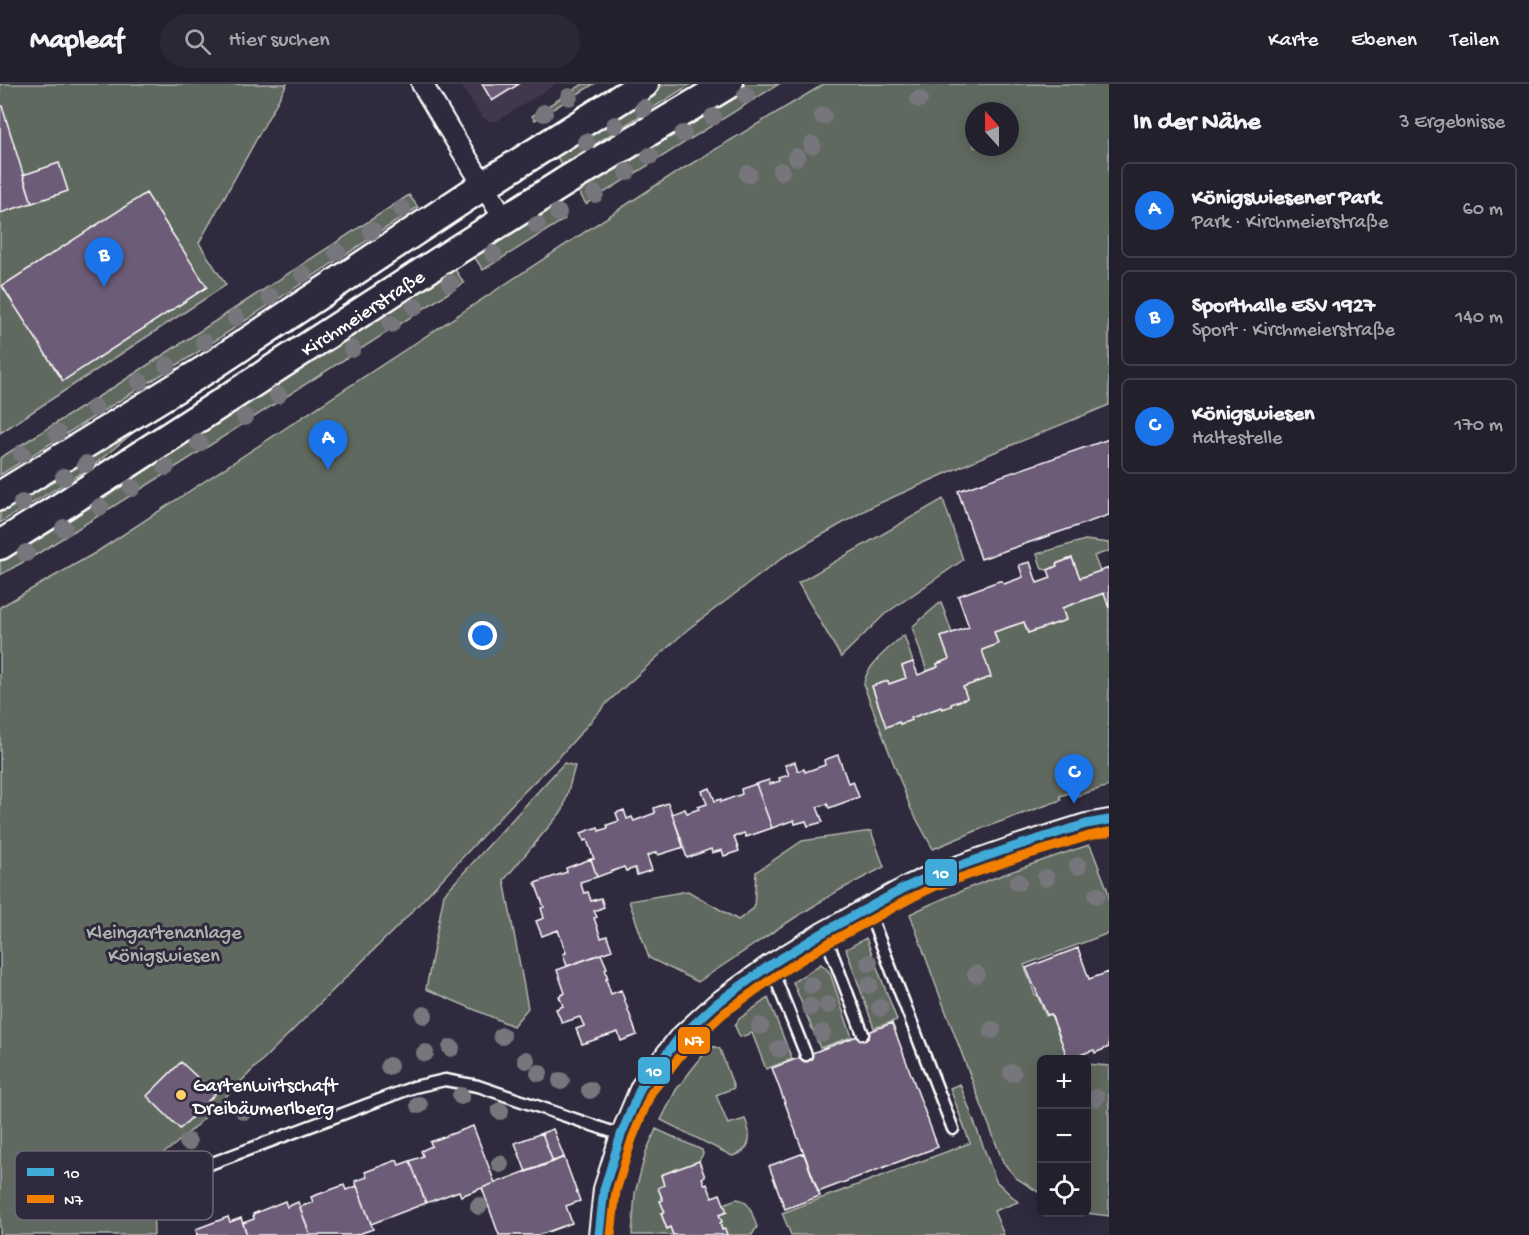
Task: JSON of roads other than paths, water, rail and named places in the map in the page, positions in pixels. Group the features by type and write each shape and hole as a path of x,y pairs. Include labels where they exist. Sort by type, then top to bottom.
{"main road":[{"name":"Kirchmeierstraße","path":"0,496 210,367 484,184 644,84"},
{"name":"Kirchmeierstraße","path":"0,545 457,250 566,181 728,84"}],"street":[{"path":"422,84 506,220"},
{"path":"599,1235 604,1190 621,1135 641,1087 678,1039 716,1004 770,965 824,932 867,907 930,876 1086,824 1109,820"}],"lane":[{"path":"867,907 952,1129"},
{"path":"824,932 864,1034"},
{"path":"770,965 806,1055"},
{"path":"213,1163 414,1087 446,1080 478,1086 621,1135"}],"place":[{"name":"Sporthalle ESV 1927","path":"104,287"},
{"name":"Königswiesener Park","path":"328,470"},
{"name":"Königswiesen","path":"1074,804"},
{"name":"Gartenwirtschaft Dreibäumerlberg","path":"181,1095"}],"park label":[{"name":"Kleingartenanlage Königswiesen","path":"164,942"}]}
